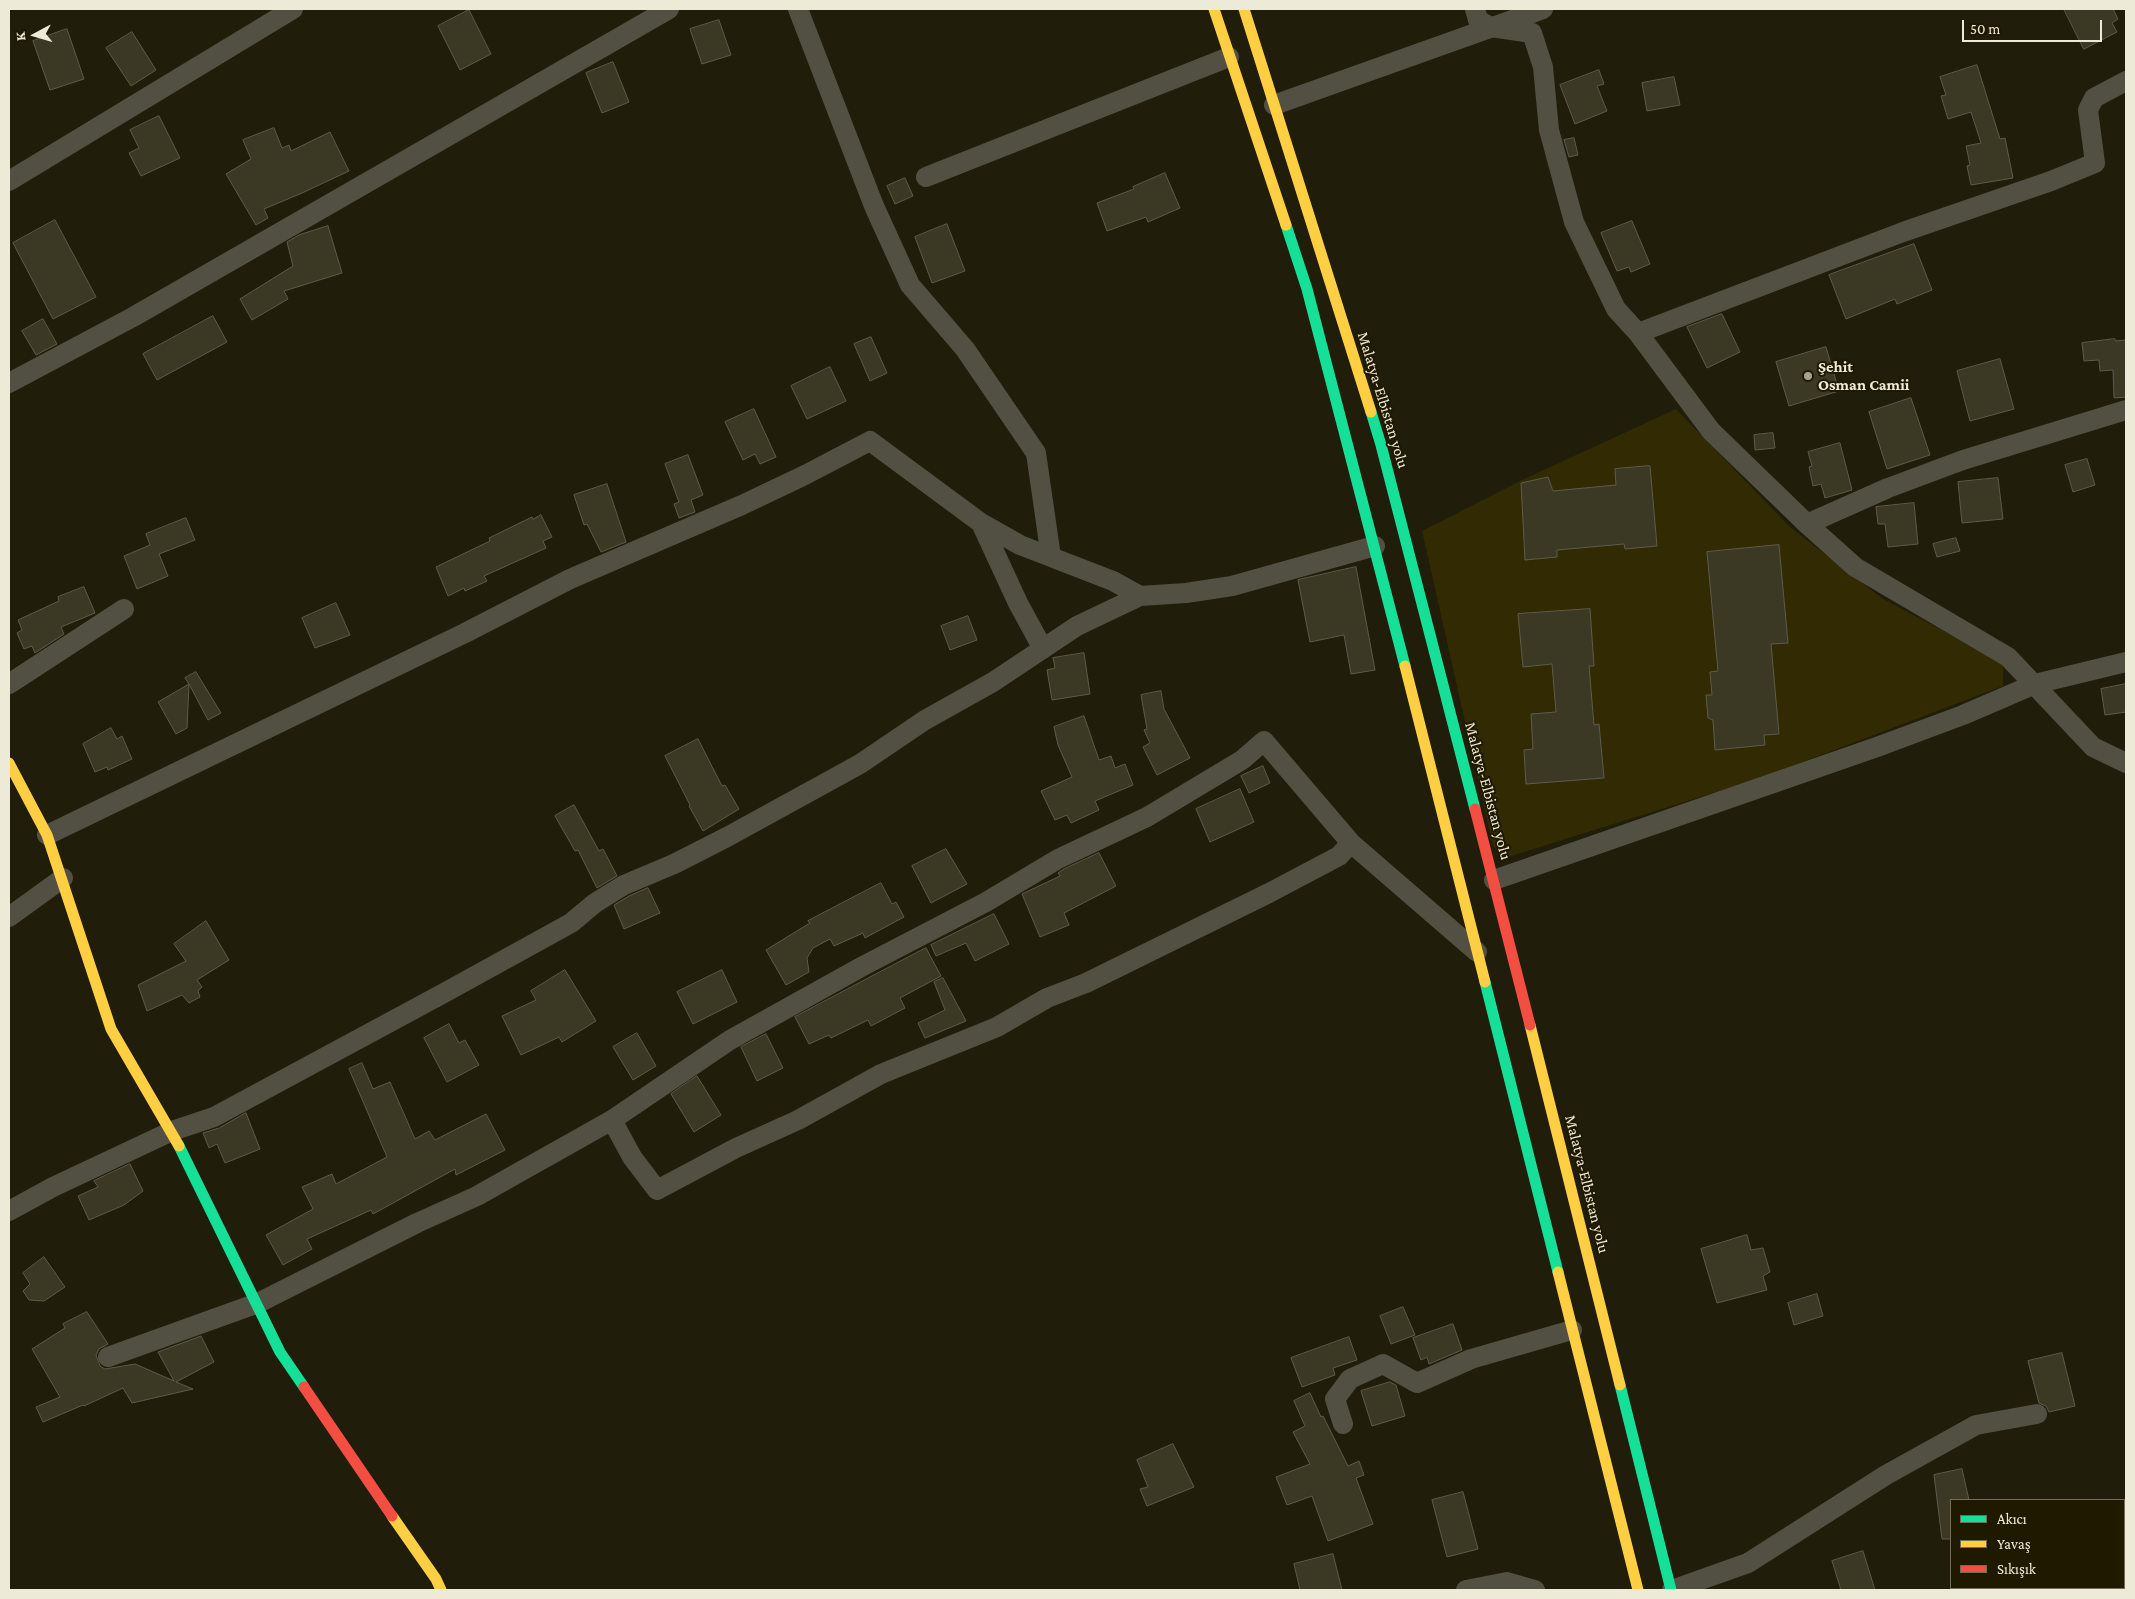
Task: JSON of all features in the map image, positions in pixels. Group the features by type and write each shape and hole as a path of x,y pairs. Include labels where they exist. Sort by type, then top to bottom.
{"main road":[{"path":"1214,9 1307,289 1376,546 1638,1590"},
{"name":"Malatya-Elbistan yolu","path":"1244,9 1381,445 1494,880 1671,1590"},
{"path":"9,763 47,835 63,878 111,1029 172,1131 280,1352 436,1579 441,1590"}],"street":[{"path":"9,181 293,9"},
{"path":"9,383 133,318 669,9"},
{"path":"798,9 874,206 910,285 965,349 1036,453 1050,557"},
{"path":"1475,9 1478,20 1491,27 1532,33 1543,67 1549,130 1574,222 1616,309 1638,333 1711,431 1807,524 1855,567 2008,657 2036,684 2094,747 2126,763"},
{"path":"1274,105 1543,9"},
{"path":"926,177 1229,57"},
{"path":"1638,333 1903,232 2051,181 2095,163 2088,110 2094,98 2126,81"},
{"path":"1807,524 1888,488 1963,460 2126,410"},
{"path":"47,835 465,633 570,579 751,501 870,441 981,523 1020,545 1113,581 1140,596"},
{"path":"981,523 1018,604 1043,649"},
{"path":"9,1211 53,1187 172,1131 214,1117 571,923 595,903 624,885 674,864 727,837 762,816 797,800 860,764 926,720 993,682 1077,626 1140,596 1186,593 1232,586 1376,546"},
{"path":"9,684 124,609"},
{"path":"1494,880 1877,747 1962,715 2036,684 2126,662"},
{"path":"108,1357 258,1304 417,1223 477,1196 612,1120 730,1040 863,966 986,902 1058,859 1147,817 1242,760 1264,741 1351,843 1478,952"},
{"path":"612,1120 632,1157 657,1190 736,1148 798,1120 882,1074 997,1027 1047,998 1086,983 1269,893 1339,856 1351,843"},
{"path":"9,917 63,878"},
{"path":"1343,1424 1335,1399 1350,1380 1383,1364 1417,1383 1471,1359 1572,1330"},
{"path":"1671,1590 1748,1563 1886,1475 1976,1425 2037,1414"},
{"path":"1466,1590 1507,1582 1535,1590"}],"shaded area":[{"path":"1676,409 1790,527 1883,599 2003,662 2003,686 1758,779 1508,857 1493,846 1422,531 1524,479"}],"building":[{"path":"2064,9 2113,9 2118,19 2112,23 2117,32 2084,49"},
{"path":"469,10 491,54 460,70 438,26"},
{"path":"719,20 731,55 702,64 690,29"},
{"path":"67,29 84,79 50,90 33,41"},
{"path":"132,32 156,70 131,86 106,48"},
{"path":"613,62 629,102 602,113 586,73"},
{"path":"1977,65 2000,139 2005,138 2013,178 1971,185 1967,166 1970,165 1966,146 1981,143 1971,112 1948,119 1941,96 1946,95 1940,77"},
{"path":"1599,70 1604,84 1597,86 1607,111 1575,124 1560,85"},
{"path":"1674,77 1680,105 1647,111 1642,83"},
{"path":"159,116 180,158 141,176 129,153 139,148 130,130"},
{"path":"274,128 282,148 289,145 291,151 330,132 349,171 264,209 268,218 256,225 226,174 251,159 243,140"},
{"path":"1574,138 1578,155 1569,157 1564,140"},
{"path":"1165,173 1180,208 1148,222 1146,217 1107,231 1097,203 1134,189 1133,187"},
{"path":"905,178 913,196 895,204 887,186"},
{"path":"55,220 96,297 53,319 13,243"},
{"path":"1632,221 1650,264 1631,272 1629,267 1617,271 1601,233"},
{"path":"947,224 965,271 932,283 915,237"},
{"path":"328,226 342,273 284,291 288,299 252,320 240,299 293,266 287,242 299,235"},
{"path":"1914,244 1932,290 1897,304 1895,299 1846,319 1829,275"},
{"path":"1722,314 1740,352 1707,368 1687,327"},
{"path":"213,316 227,342 157,380 143,354"},
{"path":"43,319 57,344 36,355 22,331"},
{"path":"871,337 887,373 870,381 854,344"},
{"path":"2115,339 2116,341 2126,340 2126,397 2114,398 2113,370 2100,371 2099,360 2084,361 2082,343"},
{"name":"Şehit Osman Camii","path":"1826,347 1839,391 1789,406 1776,362"},
{"path":"2000,359 2014,409 1970,421 1957,371"},
{"path":"830,367 846,401 807,419 791,386"},
{"path":"1911,398 1930,455 1887,469 1869,412"},
{"path":"754,409 776,457 760,464 755,454 743,460 725,422"},
{"path":"1773,433 1775,448 1755,450 1754,435"},
{"path":"1840,443 1852,490 1825,498 1821,484 1813,486 1809,467 1812,466 1808,452"},
{"path":"688,455 703,495 691,500 695,512 679,518 674,504 679,502 665,464"},
{"path":"2087,459 2095,485 2073,492 2065,465"},
{"path":"1650,466 1657,546 1625,549 1624,544 1557,550 1557,557 1525,560 1521,483 1548,477 1553,491 1616,485 1615,469"},
{"path":"1998,478 2003,519 1962,523 1958,482"},
{"path":"607,484 626,542 601,552 587,524 584,525 574,495"},
{"path":"1914,503 1918,544 1888,547 1885,524 1878,524 1876,507"},
{"path":"541,515 552,537 543,541 546,548 484,576 487,581 465,591 464,588 448,596 436,567 490,541 489,538 532,517 533,519"},
{"path":"186,518 195,540 159,554 168,576 137,589 124,556 150,545 146,534"},
{"path":"1956,538 1960,551 1937,557 1933,544"},
{"path":"1779,545 1788,643 1771,644 1779,734 1764,735 1765,745 1715,750 1713,720 1708,718 1706,695 1712,695 1710,672 1718,671 1707,552"},
{"path":"1356,567 1375,670 1351,674 1344,635 1310,642 1298,580"},
{"path":"84,587 95,613 61,627 64,634 35,653 32,646 24,649 17,633 22,630 18,620 59,601 58,597"},
{"path":"336,603 350,635 315,648 302,618"},
{"path":"1590,609 1594,666 1589,666 1594,725 1599,724 1604,778 1526,784 1524,750 1533,749 1531,714 1556,712 1552,664 1523,667 1518,614"},
{"path":"968,616 977,640 950,650 941,626"},
{"path":"1084,653 1090,694 1052,700 1047,670 1055,668 1053,658"},
{"path":"196,672 221,713 208,720 185,678"},
{"path":"189,684 187,728 176,734 158,702"},
{"path":"2126,684 2126,712 2105,715 2101,689"},
{"path":"1161,691 1164,709 1190,758 1157,775 1143,747 1150,743 1144,730 1147,729 1141,695"},
{"path":"1084,716 1099,760 1111,756 1115,768 1125,764 1133,785 1095,801 1099,810 1071,823 1067,815 1055,820 1041,791 1072,777 1058,745 1054,727"},
{"path":"111,728 117,739 122,736 132,759 108,770 107,767 95,772 83,744"},
{"path":"698,739 722,786 725,785 739,809 703,831 665,756"},
{"path":"1263,766 1270,783 1249,793 1241,776"},
{"path":"1240,789 1254,822 1210,842 1196,809"},
{"path":"574,805 599,851 603,849 617,876 597,888 578,850 575,851 555,816"},
{"path":"946,849 967,884 931,903 912,866"},
{"path":"1099,853 1116,886 1064,913 1069,925 1040,937 1022,894 1060,876 1058,873 1064,869"},
{"path":"881,883 892,904 896,902 904,917 865,938 863,933 834,946 830,939 813,948 807,958 809,972 786,985 766,950 810,923 808,921"},
{"path":"648,888 660,913 624,929 614,905"},
{"path":"994,914 1009,944 975,961 966,943 936,956 931,945"},
{"path":"206,921 229,960 197,980 202,987 198,991 200,997 189,1003 182,995 147,1011 138,985 186,961 174,944"},
{"path":"926,948 941,976 900,998 905,1008 871,1026 868,1020 831,1038 829,1035 809,1044 795,1017"},
{"path":"565,970 596,1021 562,1042 559,1037 521,1055 502,1016 536,1000 531,991"},
{"path":"722,970 737,1002 693,1024 677,992"},
{"path":"943,978 966,1021 925,1038 918,1023 945,1010 934,982"},
{"path":"449,1024 459,1043 465,1040 479,1065 447,1082 424,1038"},
{"path":"637,1033 656,1066 633,1080 613,1047"},
{"path":"766,1034 783,1068 757,1081 741,1047"},
{"path":"362,1063 373,1089 390,1082 415,1139 429,1131 435,1140 486,1114 505,1150 456,1175 455,1169 373,1214 371,1210 307,1239 312,1249 283,1265 266,1235 313,1209 302,1187 332,1174 336,1184 387,1157 349,1069"},
{"path":"697,1076 721,1115 694,1132 671,1094"},
{"path":"246,1113 260,1149 225,1163 217,1144 209,1148 203,1133 219,1128"},
{"path":"130,1164 143,1191 124,1205 89,1220 78,1196 98,1187 94,1181"},
{"path":"1747,1235 1751,1250 1763,1248 1770,1272 1763,1276 1767,1290 1717,1303 1701,1249"},
{"path":"44,1257 65,1287 44,1301 29,1300 23,1291 30,1284 23,1273"},
{"path":"1817,1294 1823,1316 1794,1325 1788,1303"},
{"path":"1403,1307 1415,1335 1391,1344 1380,1316"},
{"path":"87,1312 108,1344 99,1349 96,1355 100,1366 105,1369 135,1364 174,1381 158,1352 201,1336 214,1362 176,1382 193,1389 132,1403 123,1388 43,1422 36,1407 60,1397 32,1349 65,1328 63,1324"},
{"path":"1453,1324 1462,1350 1429,1364 1427,1357 1421,1360 1413,1338"},
{"path":"1349,1337 1357,1360 1333,1368 1335,1375 1302,1387 1291,1358"},
{"path":"2062,1353 2075,1406 2049,1412 2046,1406 2039,1403 2028,1361"},
{"path":"1390,1382 1396,1385 1405,1416 1372,1426 1361,1391"},
{"path":"1310,1393 1348,1466 1359,1461 1364,1475 1356,1478 1373,1524 1328,1541 1312,1496 1287,1505 1276,1477 1310,1464 1293,1432 1305,1426 1294,1401"},
{"path":"1173,1444 1194,1487 1147,1506 1140,1489 1148,1487 1137,1460"},
{"path":"1962,1469 1969,1499 1950,1499 1950,1539 1942,1539 1934,1475"},
{"path":"1463,1492 1478,1549 1447,1557 1432,1500"},
{"path":"1863,1551 1875,1590 1841,1590 1832,1561"},
{"path":"1333,1554 1342,1590 1300,1590 1294,1564"}],"traffic: fast":[{"path":"1286,225 1307,289 1405,666"},
{"path":"1371,412 1475,809"},
{"path":"1485,982 1558,1272"},
{"path":"179,1146 280,1352 304,1387"},
{"path":"1620,1385 1671,1590"}],"traffic: slow":[{"path":"1214,9 1286,225"},
{"path":"1244,9 1371,412"},
{"path":"1405,666 1485,982"},
{"path":"9,763 47,835 111,1029 179,1146"},
{"path":"1530,1025 1620,1385"},
{"path":"1558,1272 1638,1590"},
{"path":"392,1516 436,1579 441,1590"}],"traffic: jam":[{"path":"1475,809 1530,1025"},
{"path":"304,1387 392,1516"}],"place":[{"name":"Şehit Osman Camii","path":"1808,376"}]}
